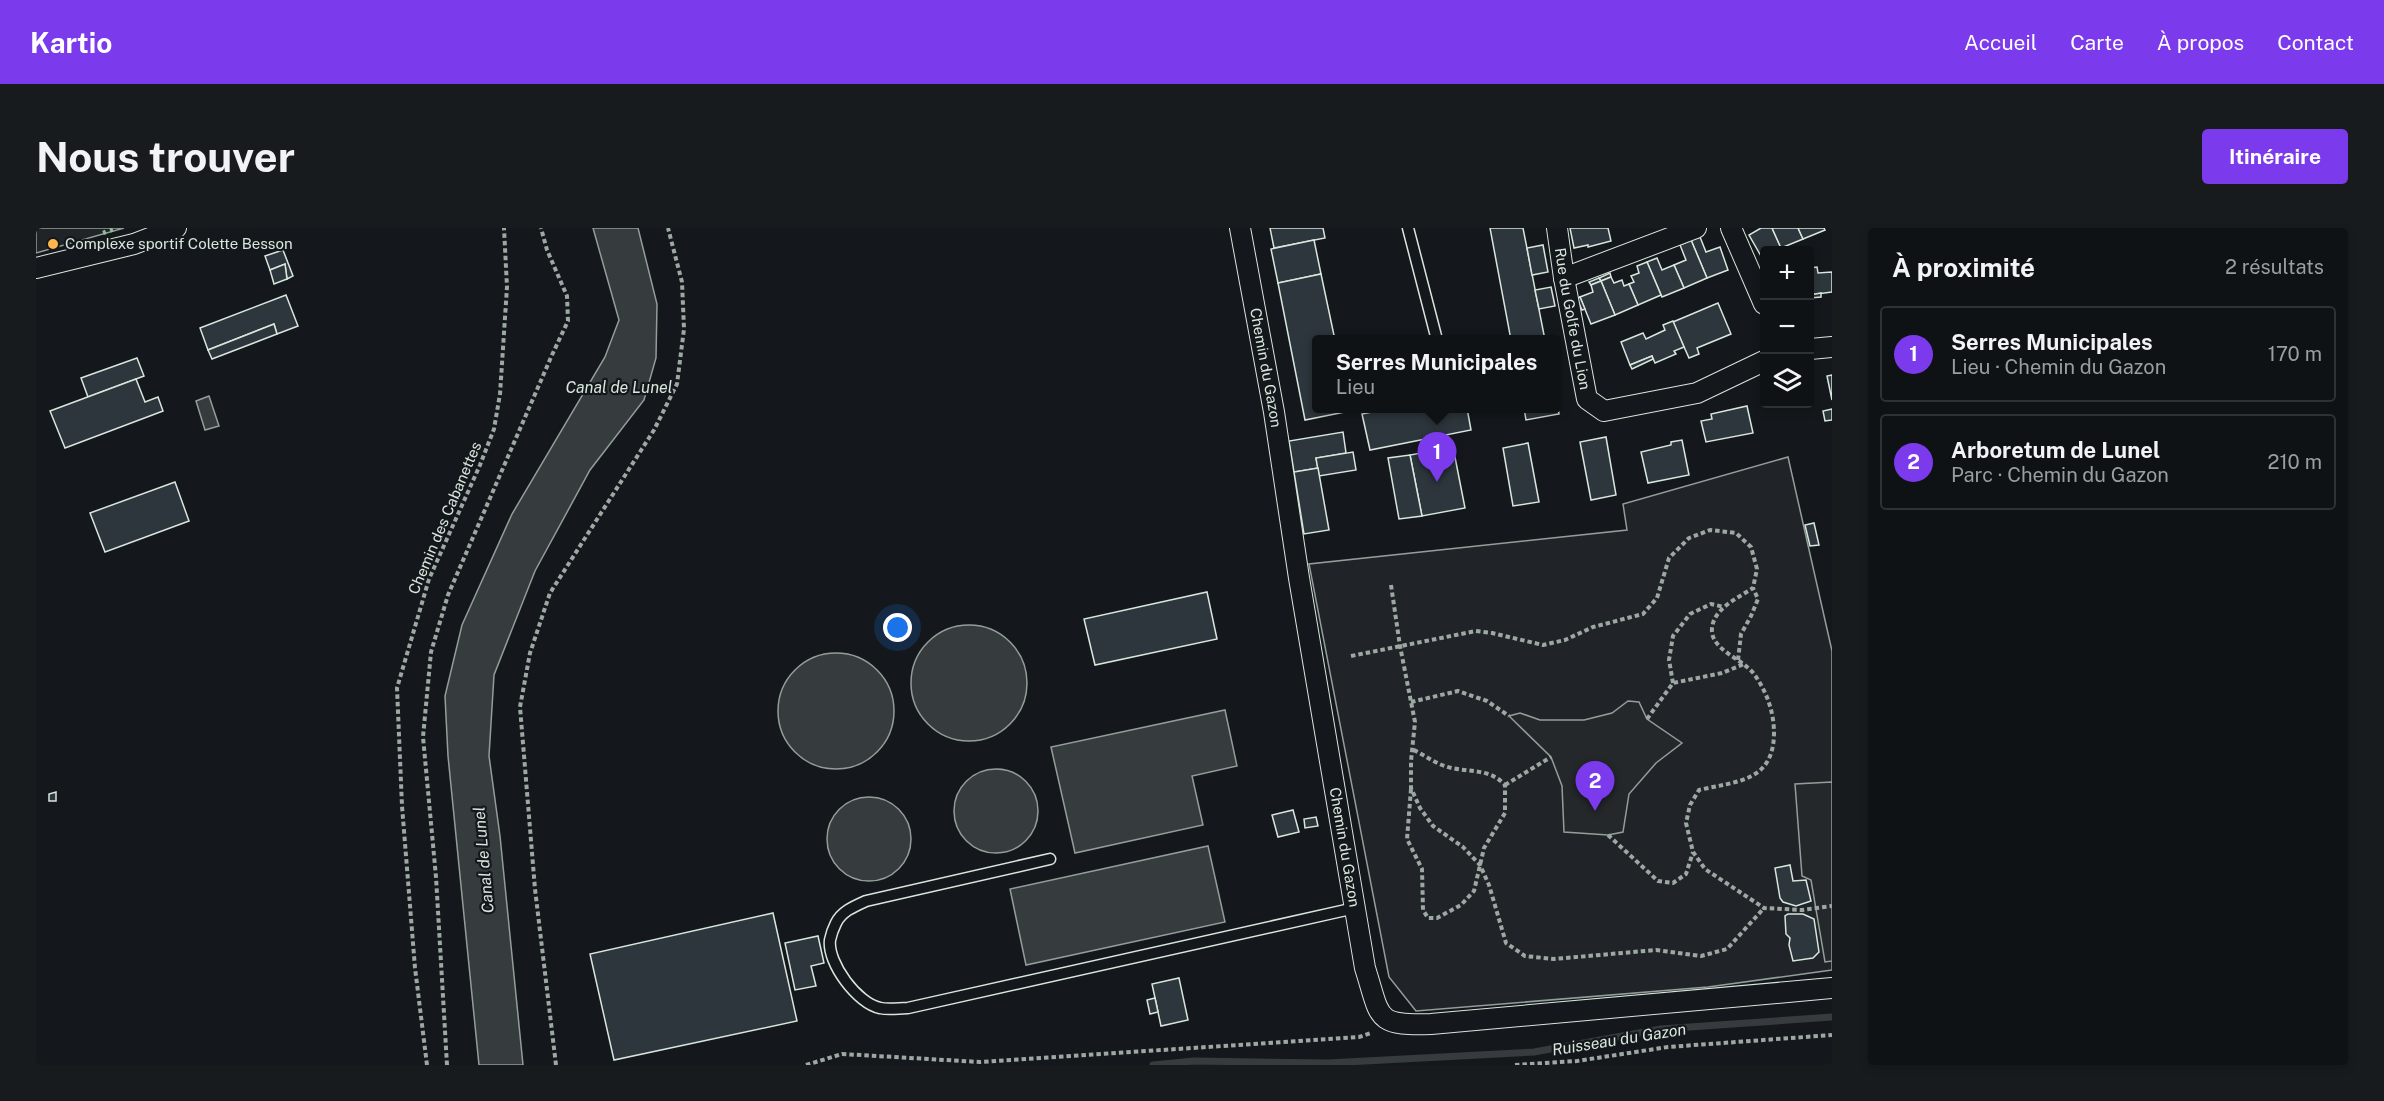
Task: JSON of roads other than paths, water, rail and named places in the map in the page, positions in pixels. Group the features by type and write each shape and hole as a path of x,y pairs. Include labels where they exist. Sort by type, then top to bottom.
{"street":[{"path":"36,268 134,244 176,228"},
{"name":"Chemin du Gazon","path":"1240,228 1274,412 1299,578 1365,968 1380,1014 1389,1022 1404,1025 1431,1024 1832,988"},
{"name":"Rue du Golfe du Lion","path":"1557,228 1587,399 1604,411 1697,393 1760,363"},
{"path":"1564,278 1696,228"},
{"path":"1731,228 1762,300"},
{"path":"1814,349 1832,347"}],"lane":[{"path":"1408,228 1436,335"},
{"path":"1050,859 866,901 850,908 837,921 830,942 836,964 847,983 861,999 879,1008 908,1008 1355,908"}],"water":[{"name":"Canal de Lunel","path":"593,228 638,228 657,304 656,358 644,400 590,470 535,571 494,675 489,756 500,836 523,1065 479,1065 448,756 445,696 462,625 512,514 605,357 619,320"},
{"path":"209,396 219,426 205,430 196,401"},
{"path":"969,625 991,629 1010,642 1023,661 1027,683 1023,705 1010,724 991,737 969,741 947,737 928,724 915,705 911,683 915,661 928,642 947,629"},
{"path":"836,653 858,657 877,670 890,689 894,711 890,733 877,752 858,765 836,769 814,765 795,752 782,733 778,711 782,689 795,670 814,657"},
{"path":"1225,710 1237,766 1192,776 1203,825 1075,853 1051,747"},
{"path":"996,769 1019,776 1031,788 1038,811 1031,834 1019,846 996,853 973,846 961,834 954,811 961,788 973,776"},
{"path":"869,797 885,800 904,816 911,839 908,855 892,874 869,881 853,878 834,862 827,839 830,823 846,804"},
{"path":"1208,846 1225,922 1026,965 1010,889"}],"waterway":[{"name":"Ruisseau du Gazon","path":"1153,1065 1194,1061 1328,1063 1534,1052 1661,1029 1832,1017"}],"place":[{"name":"Complexe sportif Colette Besson","path":"53,244"},
{"name":"Serres Municipales","path":"1437,482"},
{"name":"Arboretum de Lunel","path":"1595,811"}]}
